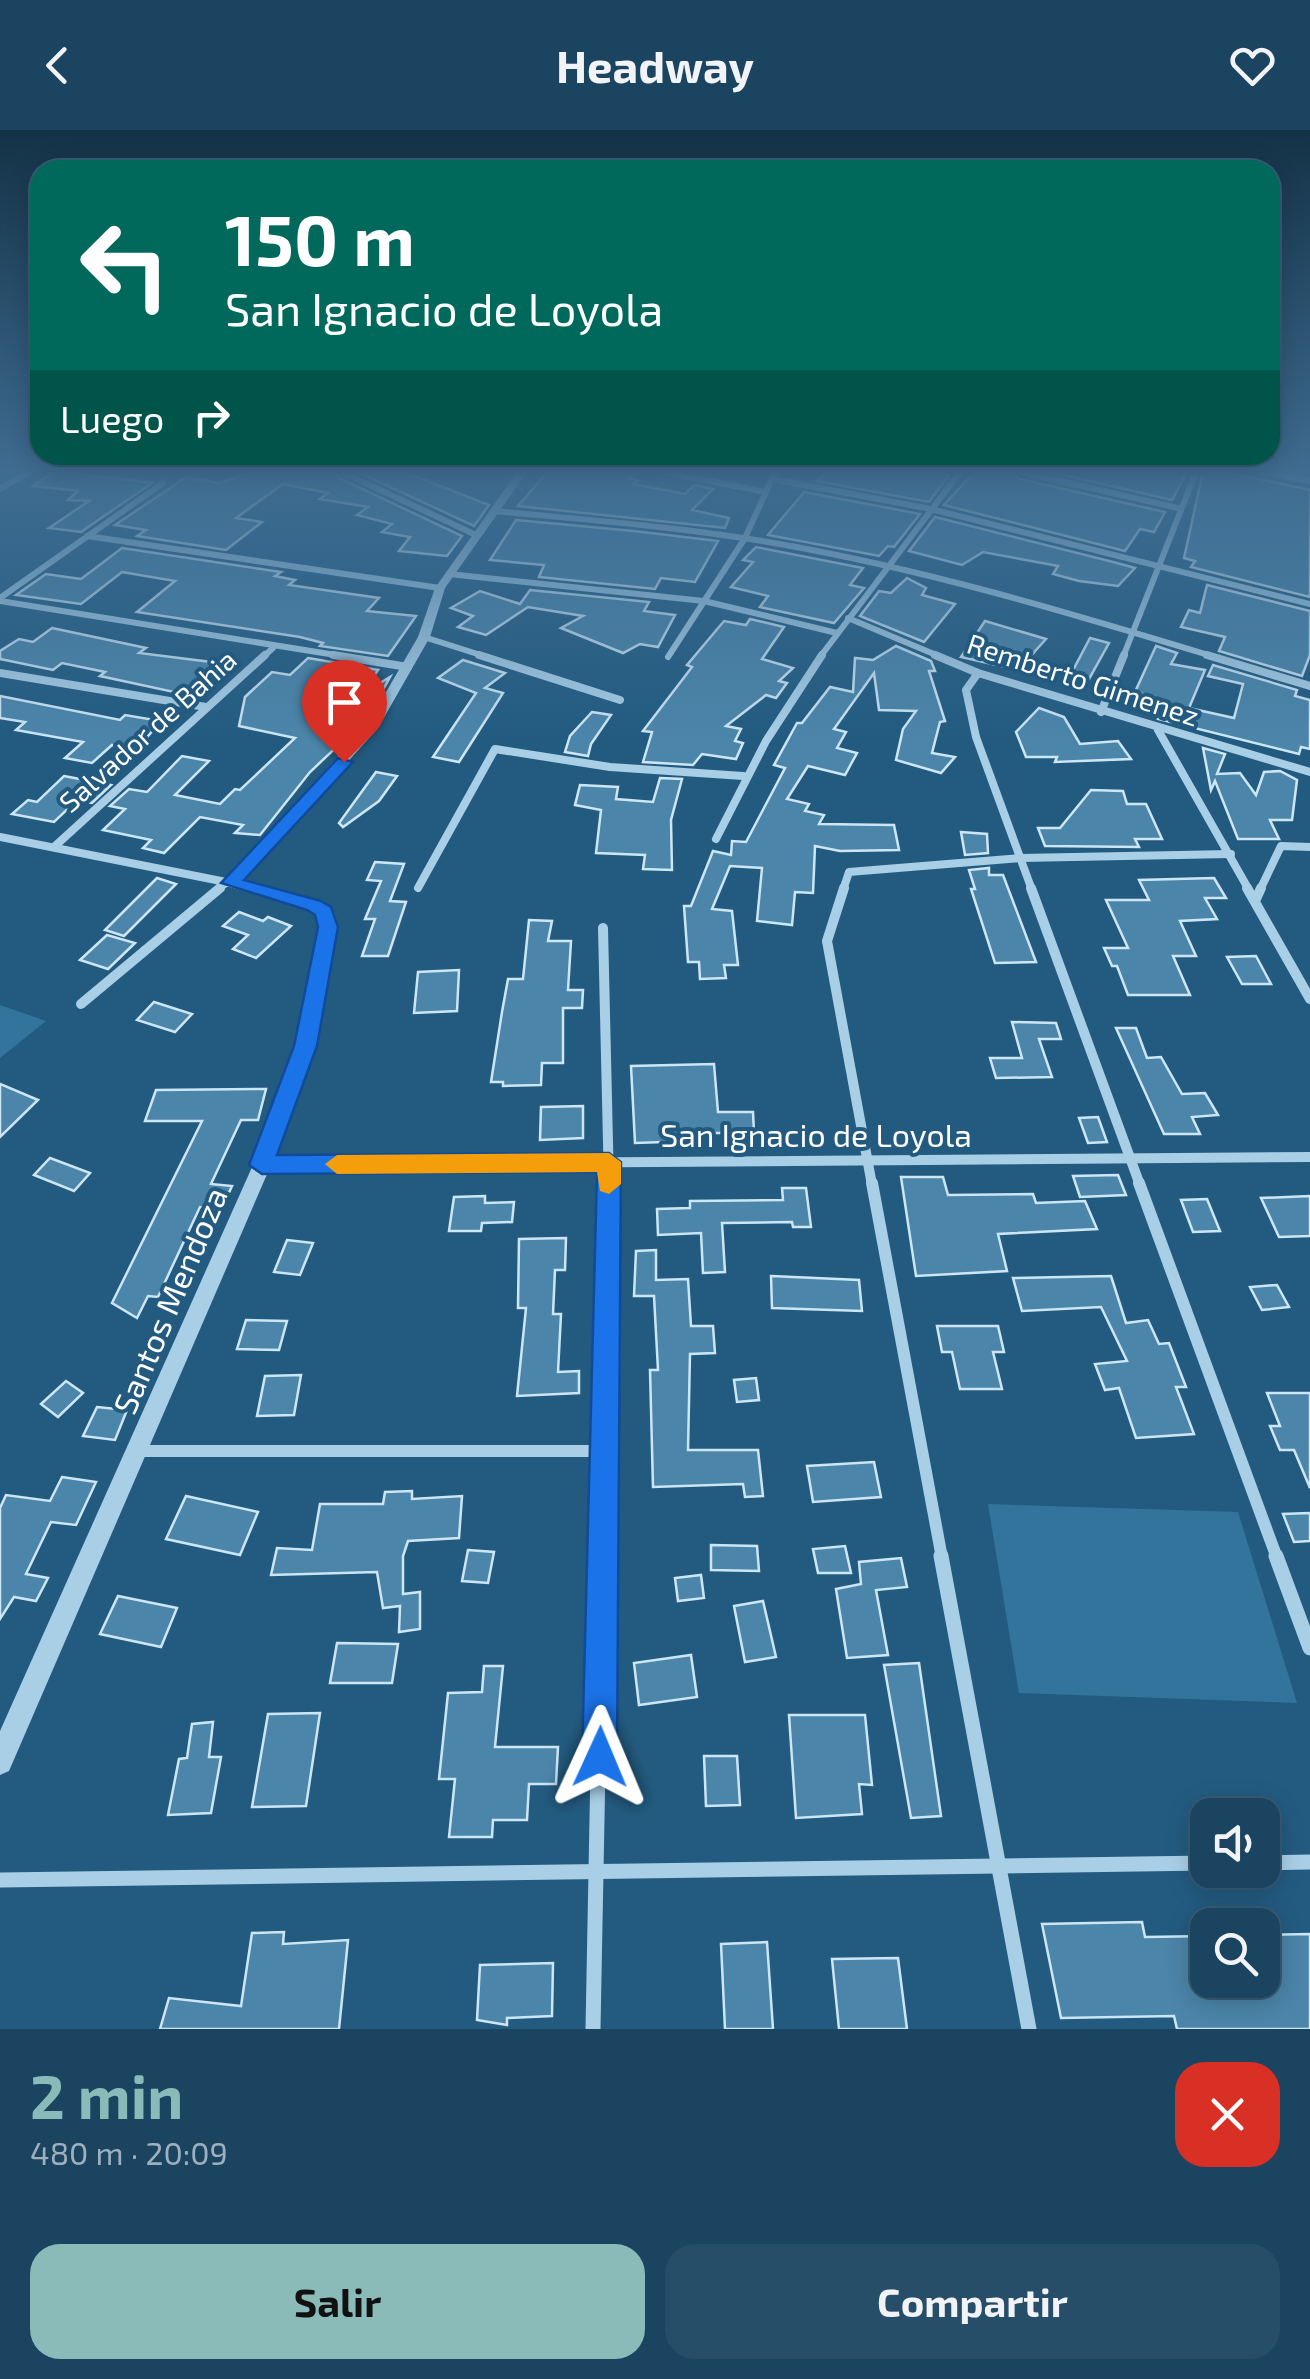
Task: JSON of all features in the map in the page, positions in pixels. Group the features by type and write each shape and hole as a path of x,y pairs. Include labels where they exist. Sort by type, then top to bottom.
{"street":[{"path":"0,599 52,561"},
{"path":"254,561 440,588"},
{"path":"81,1004 229,882 344,762 374,725 408,667 424,638 440,588 458,561"},
{"path":"668,656 730,561"},
{"path":"860,561 1129,632 1310,686"},
{"path":"716,840 743,776 837,632 892,561"},
{"path":"1138,561 1310,604"},
{"path":"1101,712 1158,561"},
{"path":"449,574 704,601 837,632"},
{"path":"0,599 273,648 408,667"},
{"name":"Remberto Gimenez","path":"848,618 978,673 1310,772"},
{"path":"424,638 620,700"},
{"name":"Salvador de Bahia","path":"54,848 273,648"},
{"path":"0,673 206,708"},
{"path":"978,673 968,681 966,705 1310,1648"},
{"path":"1158,729 1310,999"},
{"path":"418,888 493,750 610,767 743,776"},
{"path":"0,837 229,882"},
{"path":"1256,900 1282,846 1310,847"},
{"path":"1029,2029 871,1161 827,941 846,875 1020,858 1231,854"},
{"name":"Santos Mendoza","path":"0,1762 140,1451 262,1165 306,1046 328,927 324,912 229,882"},
{"path":"593,2029 609,1162 603,928"},
{"name":"San Ignacio de Loyola","path":"262,1165 1310,1156"},
{"path":"140,1451 606,1451"},
{"path":"1280,1862 1310,1862"},
{"path":"0,1880 1190,1863"}],"shaded area":[{"path":"0,1005 46,1021 0,1058"},
{"path":"988,1504 1238,1512 1297,1703 1019,1693"}],"building":[{"path":"105,561 206,561 281,572 275,576 295,580 289,585 379,598 367,611 416,616 388,656 320,646 323,643 300,637 137,612 175,581 122,572 81,604 16,595 46,574 81,579"},
{"path":"497,561 707,561 695,582 661,578 655,589 539,577 544,565"},
{"path":"746,561 825,561 863,568 850,585 864,588 834,623 760,607 768,596 731,587 753,562"},
{"path":"1029,561 1106,561 1135,568 1118,586 1053,574 1058,566"},
{"path":"1195,561 1310,561 1310,597 1191,567"},
{"path":"907,578 926,588 922,595 955,604 924,642 860,616 879,591 891,593"},
{"path":"1207,585 1310,611 1310,655 1302,676 1219,651 1225,637 1181,627 1189,610 1200,613"},
{"path":"530,590 649,602 644,611 675,615 658,647 640,644 623,653 561,628 583,616 528,607 486,635 458,627 473,616 451,608 480,591 520,604"},
{"path":"750,619 784,627 762,659 793,668 779,681 787,683 776,698 766,695 726,726 741,729 735,741 743,743 736,759 702,754 693,765 643,762 652,732 643,731 692,667 687,665 724,621 746,625"},
{"path":"985,621 1046,639 1018,670 961,657"},
{"path":"52,628 146,648 139,653 219,663 183,694 100,676 105,672 62,663 53,670 0,659 0,651 19,639 33,642"},
{"path":"1090,638 1109,643 1089,679 1071,674"},
{"path":"896,646 931,661 935,671 929,671 945,721 940,722 932,753 955,757 941,773 896,760 903,729 916,711 879,710 874,673 834,729 846,732 837,748 857,753 845,775 808,766 787,799 809,804 805,811 824,815 819,824 894,825 899,850 840,851 815,846 813,893 795,892 792,925 757,921 762,868 730,866 712,909 732,911 738,965 724,965 726,978 700,979 699,962 688,962 684,906 691,906 713,851 731,855 732,841 746,842 785,768 774,765 797,723 802,723 830,687 853,692 855,658 873,660"},
{"path":"1156,646 1177,653 1171,664 1205,670 1189,708 1234,718 1243,684 1208,676 1213,665 1297,690 1295,696 1310,700 1310,749 1301,747 1299,754 1158,719 1162,710 1142,706 1146,695 1135,692"},
{"path":"308,658 378,670 362,694 390,677 373,708 357,721 363,722 310,772 260,835 235,833 243,825 200,817 164,853 143,848 151,840 103,830 125,809 110,806 129,789 147,792 182,756 209,761 175,795 220,804 235,789 240,790 295,738 239,726 245,697 272,672 290,675"},
{"path":"463,660 505,673 485,688 503,693 459,762 433,757 476,693 438,678"},
{"path":"0,696 120,720 125,715 161,721 135,751 112,745 92,763 65,758 83,742 16,730 25,722 0,718"},
{"path":"1039,708 1064,717 1080,744 1118,741 1131,759 1055,762 1057,757 1026,757 1016,732"},
{"path":"592,712 611,715 591,744 588,756 565,752 570,736"},
{"path":"1203,748 1225,754 1217,774 1240,773 1256,795 1264,772 1280,771 1297,780 1292,820 1270,820 1279,839 1238,839 1215,781 1211,790"},
{"path":"376,772 397,776 379,801 343,827 339,823"},
{"path":"64,776 111,785 92,803 77,800 54,822 12,814 28,800 37,802"},
{"path":"660,778 682,779 671,820 672,870 643,869 645,855 596,853 601,810 575,805 580,785 618,787 616,799 653,802"},
{"path":"1091,790 1123,791 1127,804 1146,804 1162,839 1135,839 1139,847 1045,846 1038,828 1060,828"},
{"path":"961,832 987,834 988,853 965,855"},
{"path":"375,862 404,864 390,901 406,902 388,956 362,956 375,919 365,919 381,881 367,880"},
{"path":"989,868 989,875 1003,875 1036,962 995,963 971,889 975,889 969,870"},
{"path":"157,878 176,884 124,936 105,930"},
{"path":"1214,878 1226,898 1205,898 1217,919 1180,921 1196,956 1173,956 1190,995 1128,995 1117,966 1112,966 1104,948 1128,948 1106,900 1149,900 1139,880"},
{"path":"239,912 291,926 256,958 233,949 248,935 223,926"},
{"path":"529,920 552,921 548,941 571,941 568,990 583,990 582,1008 563,1008 563,1063 542,1063 541,1085 503,1086 503,1082 491,1082 508,979 523,979"},
{"path":"107,935 135,943 108,969 80,960"},
{"path":"1256,956 1271,984 1242,984 1227,957"},
{"path":"459,970 457,1011 414,1013 418,972"},
{"path":"154,1002 192,1014 175,1032 137,1020"},
{"path":"1012,1022 1056,1023 1061,1039 1039,1039 1052,1077 996,1078 990,1058 1022,1058"},
{"path":"1116,1028 1136,1028 1147,1058 1161,1057 1182,1094 1205,1093 1218,1115 1192,1117 1200,1134 1164,1134"},
{"path":"714,1064 718,1112 753,1112 754,1133 693,1133 694,1141 635,1143 631,1066"},
{"path":"0,1084 38,1100 0,1137"},
{"path":"266,1089 258,1120 241,1120 211,1184 232,1186 221,1210 200,1207 158,1297 148,1296 137,1318 112,1303 202,1121 145,1121 156,1090"},
{"path":"583,1106 583,1138 540,1140 541,1107"},
{"path":"1098,1117 1107,1142 1088,1143 1079,1118"},
{"path":"50,1158 90,1173 74,1191 34,1175"},
{"path":"1118,1175 1126,1195 1080,1197 1073,1176"},
{"path":"901,1177 943,1177 948,1195 1033,1194 1036,1203 1085,1201 1097,1229 998,1234 1007,1271 916,1276"},
{"path":"782,1188 806,1188 811,1227 793,1227 792,1222 722,1223 725,1272 703,1273 701,1233 658,1235 657,1209 690,1208 690,1201 783,1200"},
{"path":"485,1196 485,1203 514,1202 512,1222 482,1223 481,1231 449,1231 454,1197"},
{"path":"1310,1196 1310,1236 1279,1237 1261,1198"},
{"path":"1207,1199 1220,1231 1193,1232 1181,1200"},
{"path":"566,1238 565,1270 555,1270 553,1314 561,1314 558,1372 579,1371 579,1393 517,1396 526,1308 518,1308 519,1239"},
{"path":"287,1240 313,1243 300,1275 274,1272"},
{"path":"656,1250 656,1280 688,1279 691,1326 713,1326 715,1353 690,1354 688,1450 758,1450 763,1496 745,1497 743,1484 653,1487 650,1370 658,1370 654,1296 634,1296 636,1251"},
{"path":"771,1276 859,1280 862,1311 772,1308"},
{"path":"1111,1276 1126,1323 1148,1320 1159,1344 1169,1343 1186,1387 1176,1387 1194,1434 1136,1438 1119,1388 1105,1390 1095,1364 1127,1361 1101,1307 1022,1311 1013,1278"},
{"path":"1277,1285 1289,1307 1262,1310 1250,1287"},
{"path":"246,1320 287,1321 279,1350 237,1349"},
{"path":"937,1326 998,1326 1004,1352 993,1352 1002,1389 960,1389 952,1352 942,1352"},
{"path":"301,1375 294,1415 257,1416 265,1376"},
{"path":"756,1378 759,1400 737,1402 734,1380"},
{"path":"66,1381 83,1393 58,1417 41,1404"},
{"path":"1267,1393 1310,1393 1310,1488 1294,1450 1280,1450 1270,1426 1280,1426"},
{"path":"97,1407 127,1410 115,1440 83,1436"},
{"path":"874,1462 881,1497 813,1502 807,1466"},
{"path":"62,1477 96,1482 76,1525 51,1522 26,1574 48,1578 36,1601 14,1597 0,1619 0,1508 6,1495 50,1501"},
{"path":"412,1491 412,1499 462,1496 459,1538 408,1541 403,1556 403,1594 420,1592 420,1629 399,1632 400,1606 383,1608 377,1572 271,1575 277,1548 312,1550 320,1504 383,1504 385,1492"},
{"path":"186,1496 258,1512 240,1555 166,1539"},
{"path":"1310,1513 1310,1541 1294,1542 1283,1514"},
{"path":"711,1545 757,1546 759,1571 711,1570"},
{"path":"845,1546 851,1573 818,1573 813,1549"},
{"path":"468,1550 494,1552 488,1583 462,1581"},
{"path":"901,1558 907,1587 876,1590 888,1655 847,1658 836,1589 861,1584 859,1562"},
{"path":"701,1575 704,1598 678,1601 675,1578"},
{"path":"118,1596 177,1608 161,1647 100,1634"},
{"path":"763,1601 776,1657 745,1662 734,1606"},
{"path":"337,1643 398,1644 392,1683 330,1683"},
{"path":"691,1655 697,1697 639,1705 634,1663"},
{"path":"919,1663 941,1816 911,1818 884,1665"},
{"path":"484,1666 503,1666 495,1747 558,1747 556,1784 529,1784 527,1820 493,1820 492,1837 449,1837 455,1779 439,1779 448,1693 482,1692"},
{"path":"320,1713 306,1806 252,1807 268,1714"},
{"path":"789,1715 865,1715 872,1785 859,1784 862,1814 796,1818"},
{"path":"213,1722 209,1757 221,1757 211,1813 168,1815 179,1759 187,1758 192,1724"},
{"path":"704,1756 737,1756 740,1805 706,1806"},
{"path":"1142,1922 1145,1937 1190,1936 1190,1998 1280,1998 1280,1935 1310,1934 1310,2029 1177,2029 1174,2016 1061,2018 1042,1924"},
{"path":"284,1932 283,1944 348,1940 339,2029 160,2029 169,1998 241,2006 252,1933"},
{"path":"767,1942 773,2029 725,2029 721,1944"},
{"path":"898,1958 907,2029 839,2029 832,1959"},
{"path":"553,1963 552,2016 507,2018 507,2025 477,2020 480,1965"}],"slow traffic":[{"path":"337,1164 609,1162 609,1184"}],"route":[{"path":"344,762 231,883 314,906 324,912 328,927 306,1046 262,1165 609,1162 600,1757"}]}
